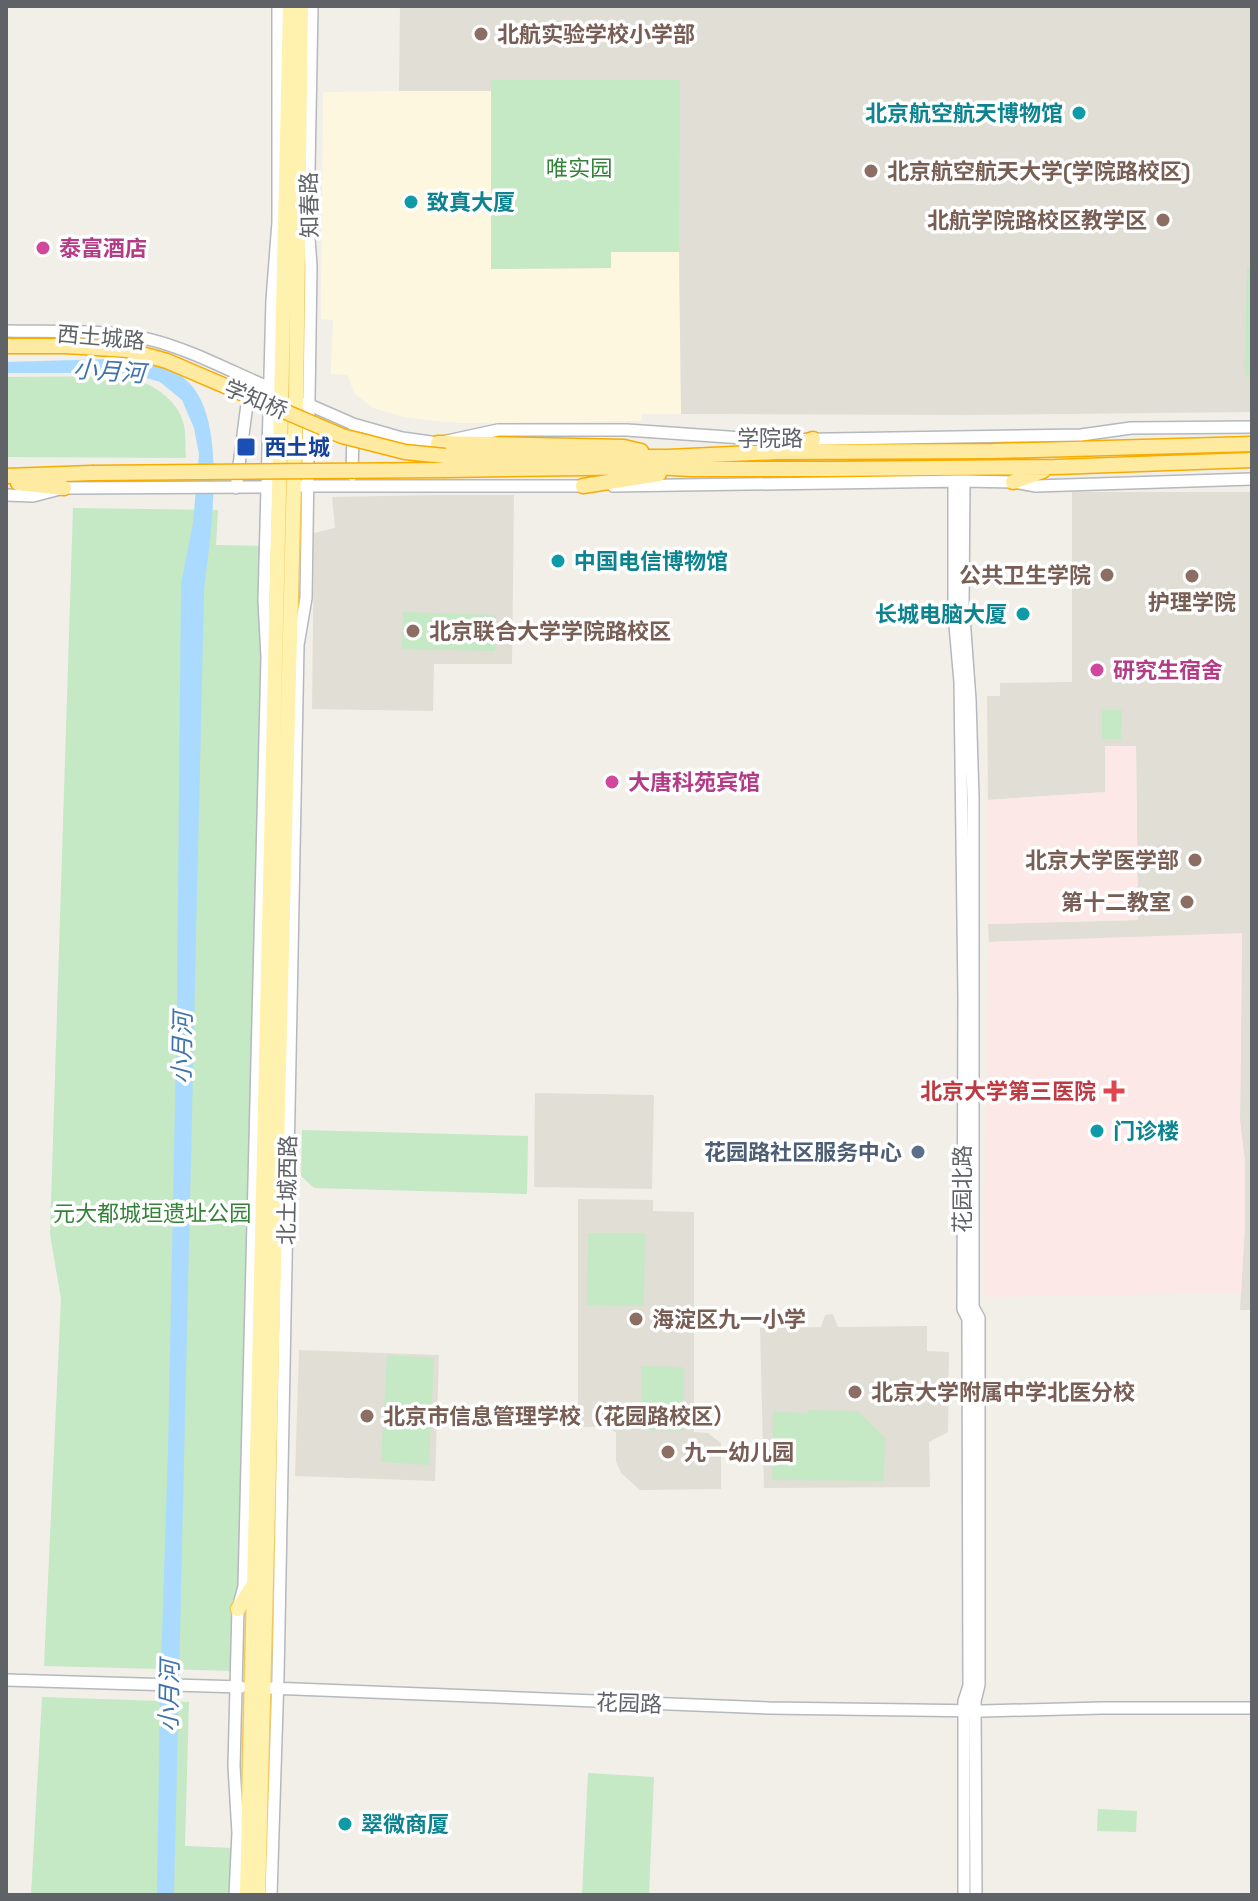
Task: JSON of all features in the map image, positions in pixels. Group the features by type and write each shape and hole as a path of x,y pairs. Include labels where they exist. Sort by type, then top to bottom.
{"highway":[{"name":"西土城路","path":"6,346 66,346"},
{"name":"学知桥","path":"66,346 127,350 167,361 342,436 405,452 443,456"},
{"path":"777,452 813,439"},
{"name":"学院路","path":"443,456 668,457 777,452 993,451 1252,444"},
{"name":"学院路","path":"443,456 691,469 1055,467 1252,460"},
{"path":"6,479 443,456"},
{"path":"1013,482 1055,467"},
{"path":"583,486 691,469"},
{"path":"828,469 847,482"},
{"path":"6,479 64,488"}],"main road":[{"name":"知春路","path":"289,396 290,6"},
{"name":"知春路","path":"289,396 301,6"},
{"path":"287,486 289,396"},
{"name":"北土城西路","path":"258,1895 254,1584 287,486"},
{"name":"北土城西路","path":"247,1895 257,1688 287,486"},
{"path":"238,1609 254,1584"}],"street":[{"name":"知春路","path":"278,6 278,222 272,300 289,396"},
{"name":"知春路","path":"289,396 311,266 308,225 312,6"},
{"name":"西土城路","path":"6,331 108,333 149,339 195,354 289,396"},
{"path":"233,488 250,380"},
{"name":"学院路","path":"289,396 353,424 402,438 443,456 498,430 627,430 770,440 1081,435 1131,428 1252,427"},
{"path":"6,495 33,496 64,488 287,486 289,396"},
{"path":"351,487 353,424"},
{"name":"学院路","path":"287,486 659,486 959,481 1013,482 1036,486 1252,479"},
{"name":"花园北路","path":"959,481 954,614 960,682 964,998 963,1309 968,1319 969,1686 964,1701 970,1711 976,1895"},
{"name":"北土城西路","path":"271,1895 257,1688 238,1609 245,1571 267,657 264,601 287,486"},
{"name":"花园路","path":"6,1680 769,1708 970,1711 1252,1708"},
{"name":"北土城西路","path":"235,1895 238,1833 234,1766 257,1688"},
{"name":"花园北路","path":"964,1895 970,1711"}],"shaded area":[{"name":"北京航空航天大学(学院路校区)","path":"400,6 1252,6 1252,412 681,414 679,252 611,252 611,268 491,269 491,91 399,91"},
{"path":"491,90 491,269 611,267 611,252 679,252 681,414 642,414 641,421 437,421 404,417 373,408 355,394 347,375 331,374 333,320 321,319 323,92"},
{"name":"北京大学医学部","path":"1072,492 1252,492 1252,1310 1240,1310 1245,1225 1245,1162 1240,1121 1242,934 989,942 988,924 1138,920 1136,746 1105,792 988,800 987,696 1000,696 1000,683 1072,682"},
{"name":"北京联合大学学院路校区","path":"514,495 512,664 434,664 433,711 312,709 314,533 335,528 332,497"},
{"path":"1105,746 1136,746 1138,920 988,924 988,800 1105,792"},
{"name":"北京大学第三医院","path":"1242,933 1240,1121 1245,1162 1245,1225 1241,1293 983,1297 989,942"},
{"path":"535,1093 654,1095 652,1189 534,1187"},
{"name":"海淀区九一小学","path":"578,1199 653,1200 653,1211 694,1212 694,1432 708,1433 721,1443 721,1489 640,1490 621,1473 616,1461 616,1433 610,1427 578,1427"},
{"name":"北京大学附属中学北医分校","path":"833,1314 838,1327 927,1326 927,1351 949,1352 948,1432 929,1442 930,1487 764,1488 760,1328 821,1327 825,1315"},
{"name":"北京市信息管理学校（花园路校区）","path":"299,1350 439,1355 435,1481 295,1476"}],"green space":[{"name":"唯实园","path":"491,80 680,80 679,252 611,252 611,268 491,269"},
{"path":"1247,267 1252,267 1252,375 1245,375"},
{"path":"128,376 155,388 176,408 184,425 186,458 6,457 6,377"},
{"name":"元大都城垣遗址公园","path":"73,508 218,510 216,545 265,546 237,1671 44,1666 61,1299 50,1234"},
{"path":"403,612 496,615 495,651 402,649"},
{"path":"1102,710 1122,710 1121,739 1102,739"},
{"path":"302,1130 528,1136 527,1194 314,1188 301,1176"},
{"path":"588,1233 645,1233 644,1306 587,1305"},
{"path":"387,1355 434,1358 429,1465 381,1462"},
{"path":"641,1366 683,1367 683,1431 641,1430"},
{"path":"808,1410 858,1411 885,1438 884,1481 772,1480 773,1412 807,1413"},
{"path":"42,1697 189,1702 185,1846 232,1848 228,1895 31,1895"},
{"path":"588,1773 654,1777 649,1895 582,1895"},
{"path":"1098,1809 1137,1811 1136,1832 1097,1831"}],"water":[{"name":"小月河","path":"110,359 170,371 195,390 206,413 214,474 204,592 174,1895 157,1895 160,1696 177,1006 181,584 193,523 199,454 194,428 182,400 160,382 129,373 6,373 6,362"}],"place":[{"name":"北航实验学校小学部","path":"481,34"},
{"name":"北京航空航天博物馆","path":"1079,113"},
{"name":"北京航空航天大学(学院路校区)","path":"871,171"},
{"name":"致真大厦","path":"411,202"},
{"name":"北航学院路校区教学区","path":"1163,220"},
{"name":"泰富酒店","path":"43,248"},
{"name":"西土城","path":"246,447"},
{"name":"中国电信博物馆","path":"558,561"},
{"name":"公共卫生学院","path":"1107,575"},
{"name":"护理学院","path":"1192,576"},
{"name":"长城电脑大厦","path":"1023,614"},
{"name":"北京联合大学学院路校区","path":"413,631"},
{"name":"研究生宿舍","path":"1097,670"},
{"name":"大唐科苑宾馆","path":"612,782"},
{"name":"北京大学医学部","path":"1195,860"},
{"name":"第十二教室","path":"1187,902"},
{"name":"北京大学第三医院","path":"1114,1091"},
{"name":"门诊楼","path":"1097,1131"},
{"name":"花园路社区服务中心","path":"918,1152"},
{"name":"海淀区九一小学","path":"636,1319"},
{"name":"北京大学附属中学北医分校","path":"855,1392"},
{"name":"北京市信息管理学校（花园路校区）","path":"367,1416"},
{"name":"九一幼儿园","path":"668,1452"},
{"name":"翠微商厦","path":"345,1824"}]}
